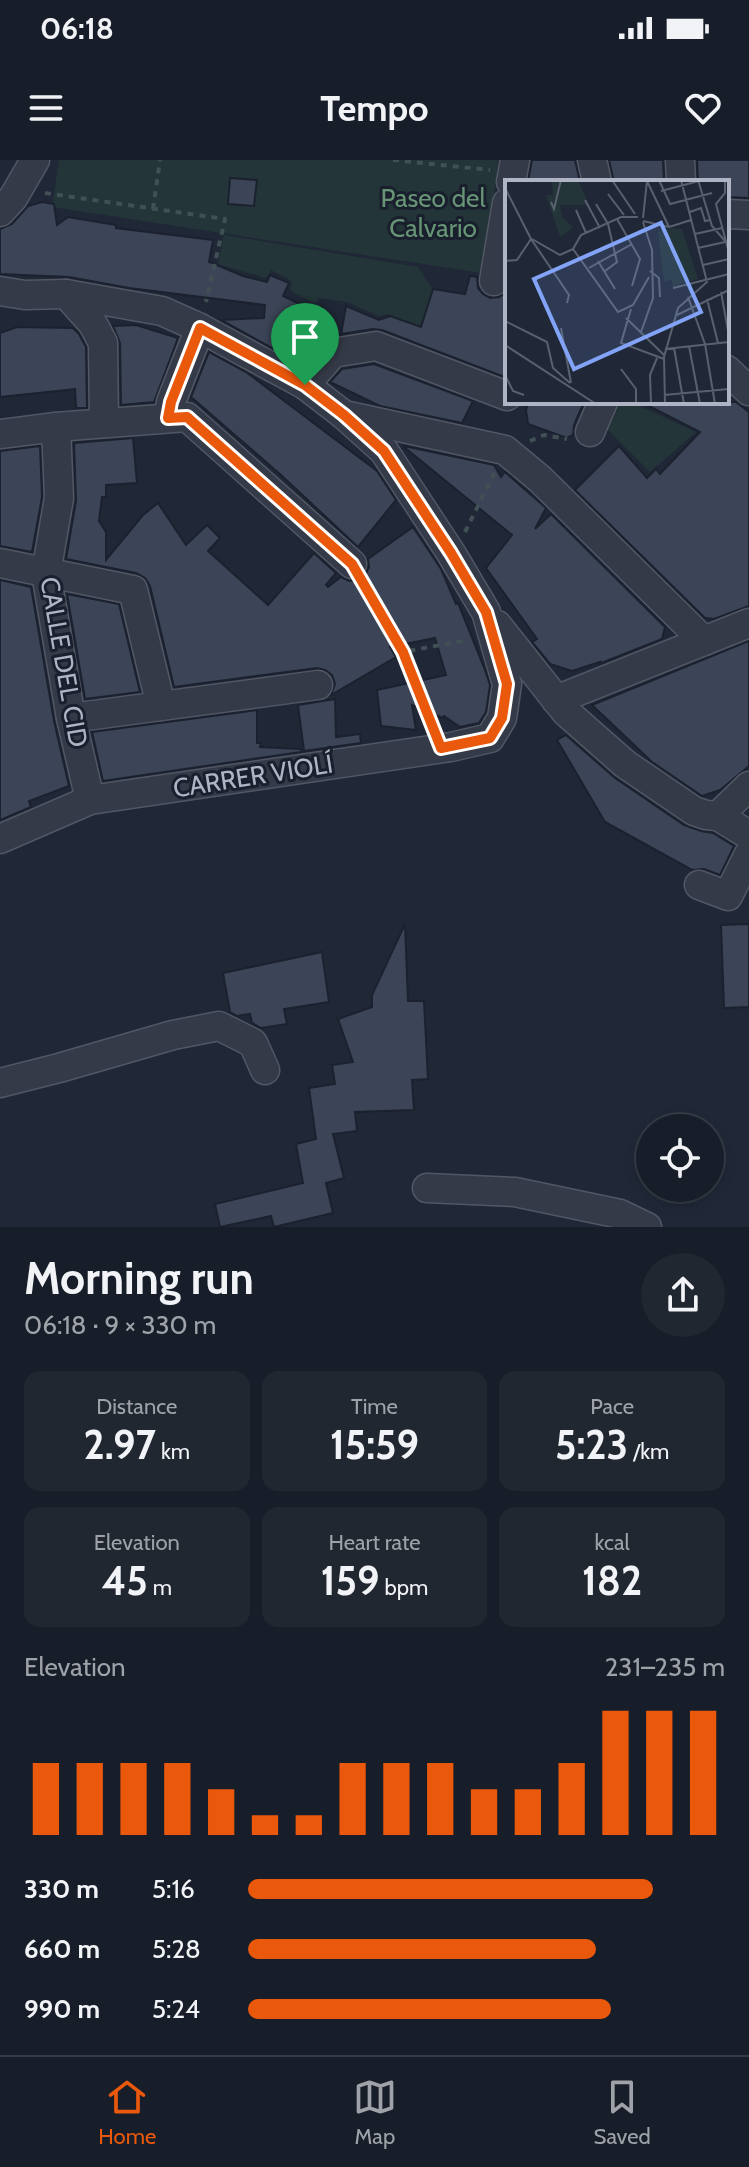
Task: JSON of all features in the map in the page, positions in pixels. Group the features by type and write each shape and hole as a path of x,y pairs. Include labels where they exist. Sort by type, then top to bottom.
{"street":[{"path":"0,212 13,198 35,160"},
{"path":"592,160 597,180"},
{"path":"680,160 681,180"},
{"path":"729,214 749,215"},
{"path":"494,281 505,215"},
{"path":"66,294 93,324 103,343 104,423"},
{"path":"8,295 66,294 162,311 305,385 384,451 451,553 490,624 566,712 625,764 694,811 712,815 749,835"},
{"path":"168,418 171,402 200,328"},
{"path":"305,385 333,353 376,346 505,395"},
{"path":"729,372 749,391"},
{"path":"590,432 602,404"},
{"path":"344,415 505,450 540,479 704,641"},
{"path":"0,434 187,417 352,564"},
{"name":"CALLE DEL CID","path":"56,427 59,498 46,573 71,718 90,800"},
{"path":"0,563 133,590 161,706"},
{"path":"556,700 749,623"},
{"name":"CARRER VIOLÍ","path":"0,839 90,800 490,738 502,718 507,684 490,624"},
{"path":"71,718 318,685"},
{"path":"712,815 749,786"},
{"path":"699,885 728,896 749,854"},
{"path":"0,1083 173,1035 219,1026 253,1043 265,1070"},
{"path":"427,1188 515,1192 620,1214 647,1227"}],"path":[{"path":"153,209 160,160"},
{"path":"393,160 513,171"},
{"path":"20,187 54,195 225,219 200,328"},
{"path":"472,522 505,450"},
{"path":"352,564 403,652 441,748"},
{"path":"403,652 490,624"}],"green space":[{"name":"Paseo del Calvario","path":"59,160 499,160 482,273 52,207"},
{"path":"224,235 418,267 433,290 420,326 388,314 379,316 347,302 319,298 315,304 290,290 292,281 271,270 266,278 218,264"},
{"path":"620,404 635,404 696,432 650,472 608,430"}],"building":[{"path":"532,160 575,160 580,180 528,180"},
{"path":"609,160 663,160 664,180 614,180"},
{"path":"697,160 749,160 749,198 729,197 729,180 698,180"},
{"path":"230,178 257,180 254,206 228,204"},
{"path":"42,202 54,204 57,225 68,217 116,225 116,228 213,240 209,262 243,276 267,282 270,275 289,283 283,296 304,306 296,323 330,336 320,342 301,364 221,320 264,318 265,305 129,288 69,277 0,274 0,229 12,224 28,206"},
{"path":"470,276 477,277 478,288 490,298 505,293 505,377 382,330 341,334 346,306 379,320 390,316 421,327 433,289 465,294"},
{"path":"136,325 178,338 154,402 121,405 120,343 113,326"},
{"path":"17,327 73,328 79,334 86,347 87,408 76,408 75,389 0,397 0,333"},
{"path":"209,352 246,372 377,471 396,500 358,547 191,397"},
{"path":"374,364 473,401 462,423 380,406 330,382 342,369"},
{"path":"736,402 749,412 749,606 714,619 705,618 575,490 619,446 647,478 656,469 660,474 700,432 645,404"},
{"path":"528,404 583,404 573,435 567,438 528,424"},
{"path":"133,438 137,483 106,485 106,497 102,497 99,521 106,532 106,560 143,515 158,503 186,545 207,525 220,538 208,551 268,605 314,553 336,573 326,585 328,587 341,577 349,581 357,580 365,575 369,567 368,559 413,527 441,569 485,670 490,685 486,712 479,723 460,727 444,716 412,705 416,730 381,726 377,690 446,675 435,638 390,647 396,657 331,695 335,684 332,675 317,668 174,687 150,586 145,578 136,573 66,559 76,501 74,443"},
{"path":"40,446 42,497 32,552 0,546 0,451"},
{"path":"404,446 494,465 501,477 505,472 546,508 535,529 551,514 665,627 662,639 599,664 572,671 550,664 532,642 537,639 486,568 512,535"},
{"path":"0,580 31,587 54,721 69,786 29,801 31,807 0,820"},
{"path":"67,594 119,604 140,692 85,699"},
{"path":"749,641 749,766 720,790 702,796 652,762 592,705"},
{"path":"335,699 336,737 360,734 361,743 304,751 298,705"},
{"path":"257,710 257,743 261,743 260,747 301,749 301,752 103,781 92,732"},
{"path":"566,735 615,778 684,825 713,833 734,846 720,875 704,869 692,870 605,822 557,740"},
{"path":"405,924 408,1001 424,1001 428,1079 412,1080 414,1110 355,1112 357,1131 333,1134 344,1178 326,1183 333,1213 274,1227 271,1216 220,1227 215,1204 303,1183 296,1144 316,1139 309,1088 335,1084 332,1065 353,1062 338,1019 372,1007 372,995"},
{"path":"749,924 749,1007 724,1008 721,925"},
{"path":"322,952 329,1002 284,1009 287,1024 261,1028 252,1023 250,1014 237,1016 230,1012 223,973"}],"route":[{"path":"200,328 305,385 384,451 486,612 507,684 502,718 490,738 441,748 403,652 352,564 187,417 168,418 171,402 200,328"}]}
